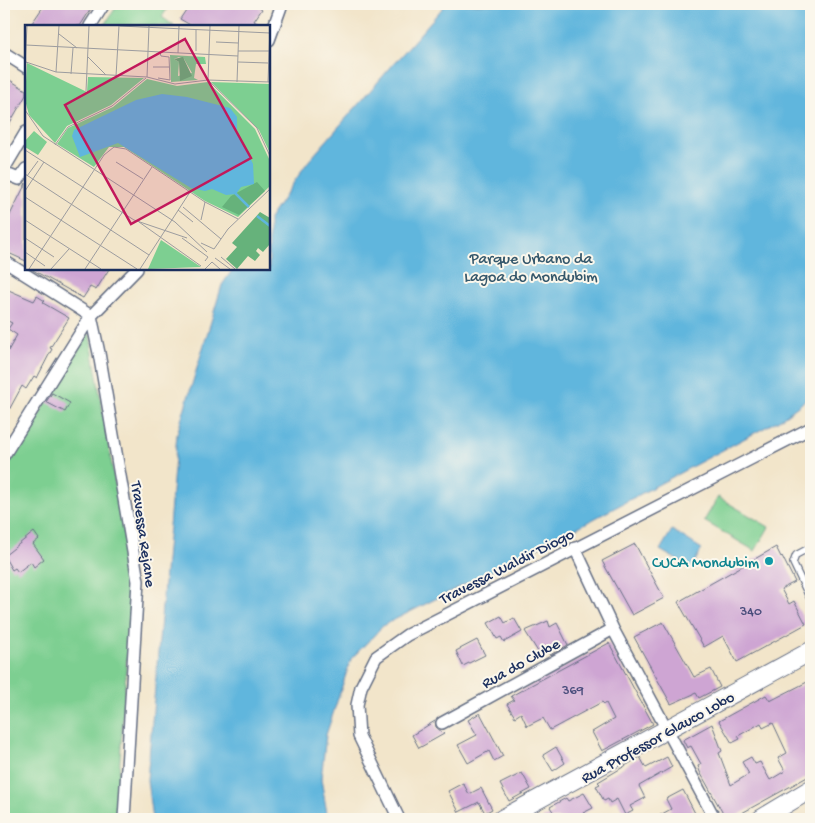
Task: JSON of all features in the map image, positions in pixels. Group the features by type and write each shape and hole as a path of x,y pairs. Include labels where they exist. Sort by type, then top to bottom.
{"main road":[{"name":"Rua Professor Glauco Lobo","path":"502,819 811,652"},
{"path":"761,819 811,789"}],"street":[{"path":"91,25 104,4"},
{"path":"270,37 282,4"},
{"path":"4,53 25,66"},
{"path":"25,134 4,171 18,179 25,170"},
{"path":"4,261 91,316"},
{"path":"4,455 91,316 136,270"},
{"name":"Travessa Rejane","path":"91,316 138,580 124,819"},
{"name":"Travessa Waldir Diogo","path":"399,819 359,736 357,705 361,687 376,657 407,635 811,428"},
{"path":"575,548 613,629 715,819"},
{"name":"Rua do Clube","path":"442,723 613,629"}],"lane":[{"path":"811,547 796,556 793,563 811,601"}],"green space":[{"path":"118,4 170,4 162,17 173,25 105,25"},
{"path":"88,333 90,335 132,584 116,819 4,819 4,473"},
{"path":"718,497 769,527 755,551 704,521"}],"water":[{"name":"Parque Urbano da Lagoa do Mondubim","path":"446,4 811,5 811,393 801,404 779,420 590,521 384,625 351,659 326,735 321,779 328,819 152,819 147,780 177,434 222,285 232,270 270,270 270,218 307,163"},
{"path":"672,530 702,549 691,568 660,550"}],"building":[{"path":"45,4 86,4 92,7 81,25 31,25"},
{"path":"190,4 255,4 262,9 254,21 260,25 190,25 180,19"},
{"path":"8,79 25,89 25,97 4,133 4,86"},
{"path":"25,185 25,261 4,251 4,227"},
{"path":"33,270 108,270 96,290 90,287 83,298"},
{"path":"4,288 34,301 37,296 45,301 43,303 69,318 50,348 52,349 37,378 34,376 26,389 22,386 9,410 4,407 4,349 8,351 17,335 8,329 12,323 4,319"},
{"path":"52,393 70,403 65,412 46,402"},
{"path":"34,532 39,539 33,544 44,559 34,567 31,562 18,572 15,568 12,570 4,556"},
{"path":"635,544 664,598 632,615 602,561"},
{"path":"776,547 795,582 781,589 789,604 794,601 806,624 737,662 723,636 704,647 678,602"},
{"path":"501,616 505,623 514,618 522,632 504,642 501,637 497,639 488,623"},
{"path":"548,621 550,627 557,623 568,645 550,655 548,651 540,655 525,631"},
{"path":"663,622 694,677 711,669 720,687 699,698 696,693 671,704 634,637"},
{"path":"477,640 485,655 463,666 456,651"},
{"path":"609,643 653,724 602,751 592,732 614,719 606,703 602,702 550,730 543,718 527,726 521,713 515,717 507,704 514,700 511,696"},
{"path":"811,680 811,775 731,819 726,819 700,772 698,766 701,764 691,746 687,748 683,740 712,724 722,751 719,753 731,785 749,774 742,762 751,757 755,764 760,762 770,780 785,771 778,758 787,753 773,723 763,728 761,723 738,736 740,739 732,743 719,721 766,695 770,701"},
{"path":"480,713 503,756 494,761 489,751 468,763 458,745 477,735 468,720"},
{"path":"435,721 436,727 444,734 419,748 412,735"},
{"path":"556,747 565,763 553,771 543,755"},
{"path":"640,757 646,768 667,757 672,767 639,786 645,798 630,806 633,811 625,815 617,799 610,803 608,799 604,801 596,786 600,784 598,782"},
{"path":"522,773 531,789 509,801 500,784"},
{"path":"463,783 469,794 481,788 492,809 485,813 479,802 459,812 448,791"},
{"path":"683,790 698,819 653,819 671,809 666,799"},
{"path":"584,793 593,808 583,813 586,819 542,819 554,813 550,807 566,798 568,801"}],"place":[{"name":"CUCA Mondubim","path":"769,561"}]}
